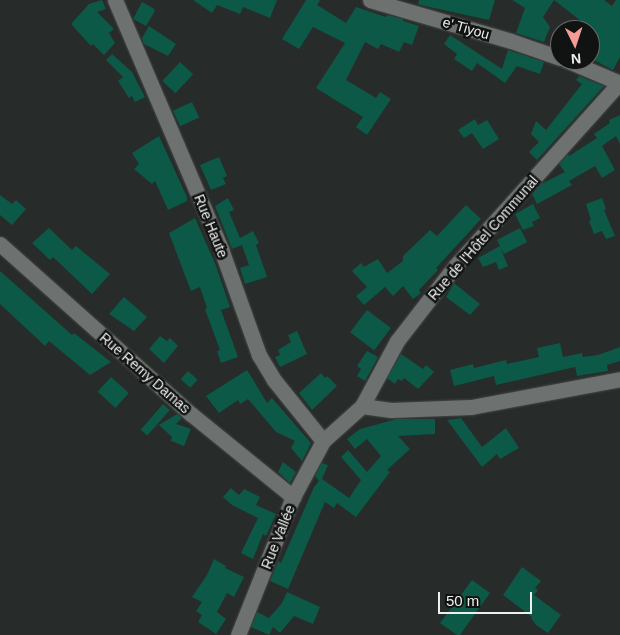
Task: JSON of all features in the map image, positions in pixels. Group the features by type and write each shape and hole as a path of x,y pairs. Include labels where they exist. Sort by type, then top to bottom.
{"street":[{"name":"Rue Haute","path":"115,0 221,249 259,355 278,385 323,441"},
{"name":"e' Tiyou","path":"370,0 511,41 550,55"},
{"path":"591,70 620,82"},
{"name":"Rue de l'Hôtel Communal","path":"323,441 362,406 397,341 456,264 620,82"},
{"name":"Rue Remy Damas","path":"0,244 192,414 293,497"},
{"path":"362,406 391,410 471,407 620,379"},
{"name":"Rue Vallée","path":"238,635 293,497 323,441"}],"building":[{"path":"102,0 106,9 97,12 114,29 109,33 115,43 104,55 93,44 91,46 71,24 89,4"},
{"path":"193,0 277,0 270,18 243,7 240,14 217,5 212,13"},
{"path":"306,0 320,0 317,5 346,23 356,7 386,17 387,15 403,19 403,21 419,26 412,45 404,42 399,52 381,44 378,49 365,42 346,80 376,98 380,92 391,99 367,135 356,127 363,117 316,88 345,43 313,27 299,49 282,39"},
{"path":"419,0 495,0 489,20 418,4"},
{"path":"512,0 554,0 543,17 550,27 544,42 516,33 525,8"},
{"path":"554,0 604,0 612,6 616,0 620,0 620,57 613,70 600,63 600,20 580,20"},
{"path":"142,2 155,11 146,26 133,19"},
{"path":"149,26 176,44 168,56 144,44 142,38"},
{"path":"450,35 502,69 508,50 544,62 540,74 517,66 505,83 477,63 472,71 454,59 457,54 444,44"},
{"path":"112,54 132,72 145,97 135,102 132,96 129,98 118,81 123,77 106,60"},
{"path":"180,62 193,74 175,93 162,81"},
{"path":"579,76 604,86 537,160 529,152 539,142 531,134 536,121 546,130 582,84 576,80"},
{"path":"192,102 199,117 180,126 173,111"},
{"path":"620,115 620,144 616,136 602,146 615,170 602,178 595,166 569,181 572,185 537,204 532,194 541,184 565,172 559,164 568,154 569,156 597,138 594,134 610,123 609,120"},
{"path":"475,119 478,125 487,120 499,139 483,149 472,133 464,138 458,130"},
{"path":"159,136 187,197 187,201 168,210 155,181 152,184 134,169 139,164 132,153"},
{"path":"219,157 227,176 223,178 226,184 211,190 200,165"},
{"path":"0,195 12,204 16,200 26,209 12,225 0,215"},
{"path":"228,198 234,210 229,212 240,238 253,231 259,243 256,245 267,277 245,284 240,268 249,265 242,245 232,249 215,206"},
{"path":"602,198 606,209 604,210 615,236 606,239 602,231 594,234 586,204"},
{"path":"533,204 540,218 532,222 534,226 523,230 515,214"},
{"path":"466,205 481,219 436,268 438,270 419,290 421,293 413,299 403,286 393,296 385,287 364,305 356,296 367,287 352,271 361,263 364,267 378,259 387,273 403,261 403,256 430,230 437,236"},
{"path":"195,218 215,263 230,307 221,310 238,357 221,363 217,351 220,350 205,309 207,308 200,287 191,291 169,233"},
{"path":"49,228 72,250 76,246 110,274 92,294 53,257 50,260 32,243"},
{"path":"520,228 527,242 504,254 500,247 508,266 499,270 496,262 483,267 478,258 500,246 497,240"},
{"path":"0,271 72,335 74,333 111,362 90,375 49,341 45,346 0,304"},
{"path":"454,283 480,304 470,315 446,297"},
{"path":"124,297 147,317 134,331 109,314"},
{"path":"367,310 391,328 374,350 350,332"},
{"path":"297,331 307,354 280,367 275,357 280,355 278,350 291,342 288,335"},
{"path":"160,336 167,341 170,338 178,346 164,363 149,349"},
{"path":"560,343 563,357 582,353 583,357 598,355 620,347 620,361 607,365 608,371 577,376 575,367 496,385 494,376 454,386 450,370 473,364 474,368 506,360 507,364 539,357 537,348"},
{"path":"367,351 378,357 365,381 357,376 361,369 357,366"},
{"path":"401,354 423,369 426,365 434,372 418,389 404,378 402,381 398,379 395,384 387,378"},
{"path":"247,370 267,403 272,398 311,443 302,461 291,448 295,441 276,432 248,399 240,404 238,400 219,413 206,396"},
{"path":"188,371 198,380 190,388 181,379"},
{"path":"321,373 337,386 312,410 299,393"},
{"path":"111,377 129,393 115,408 98,392"},
{"path":"163,404 170,410 147,436 141,430"},
{"path":"177,414 182,418 176,424 191,429 184,446 171,441 172,437 159,425"},
{"path":"461,418 482,447 506,428 519,448 500,459 497,454 482,467 447,420"},
{"path":"397,419 435,419 435,434 398,436 410,449 387,470 390,472 356,517 337,503 334,508 325,502 288,589 270,581 278,561 281,563 314,487 319,481 315,476 322,463 328,465 322,479 349,498 361,480 341,457 348,450 367,472 381,456 367,439 355,449 347,439 360,429"},
{"path":"283,462 296,472 290,483 278,472"},
{"path":"231,488 239,495 244,489 260,497 256,505 276,514 266,536 263,534 253,559 241,553 258,518 232,505 223,497"},
{"path":"214,559 226,566 225,568 244,577 234,597 227,593 217,612 226,619 216,634 198,622 202,615 196,611 202,602 192,597 207,575"},
{"path":"522,567 541,581 535,588 538,590 534,595 561,615 548,633 536,625 532,617 503,595"},
{"path":"472,580 490,593 460,635 457,635 440,623"},
{"path":"287,592 320,607 313,624 294,616 280,633 273,627 269,635 251,627 257,612 269,618 282,603"}]}
